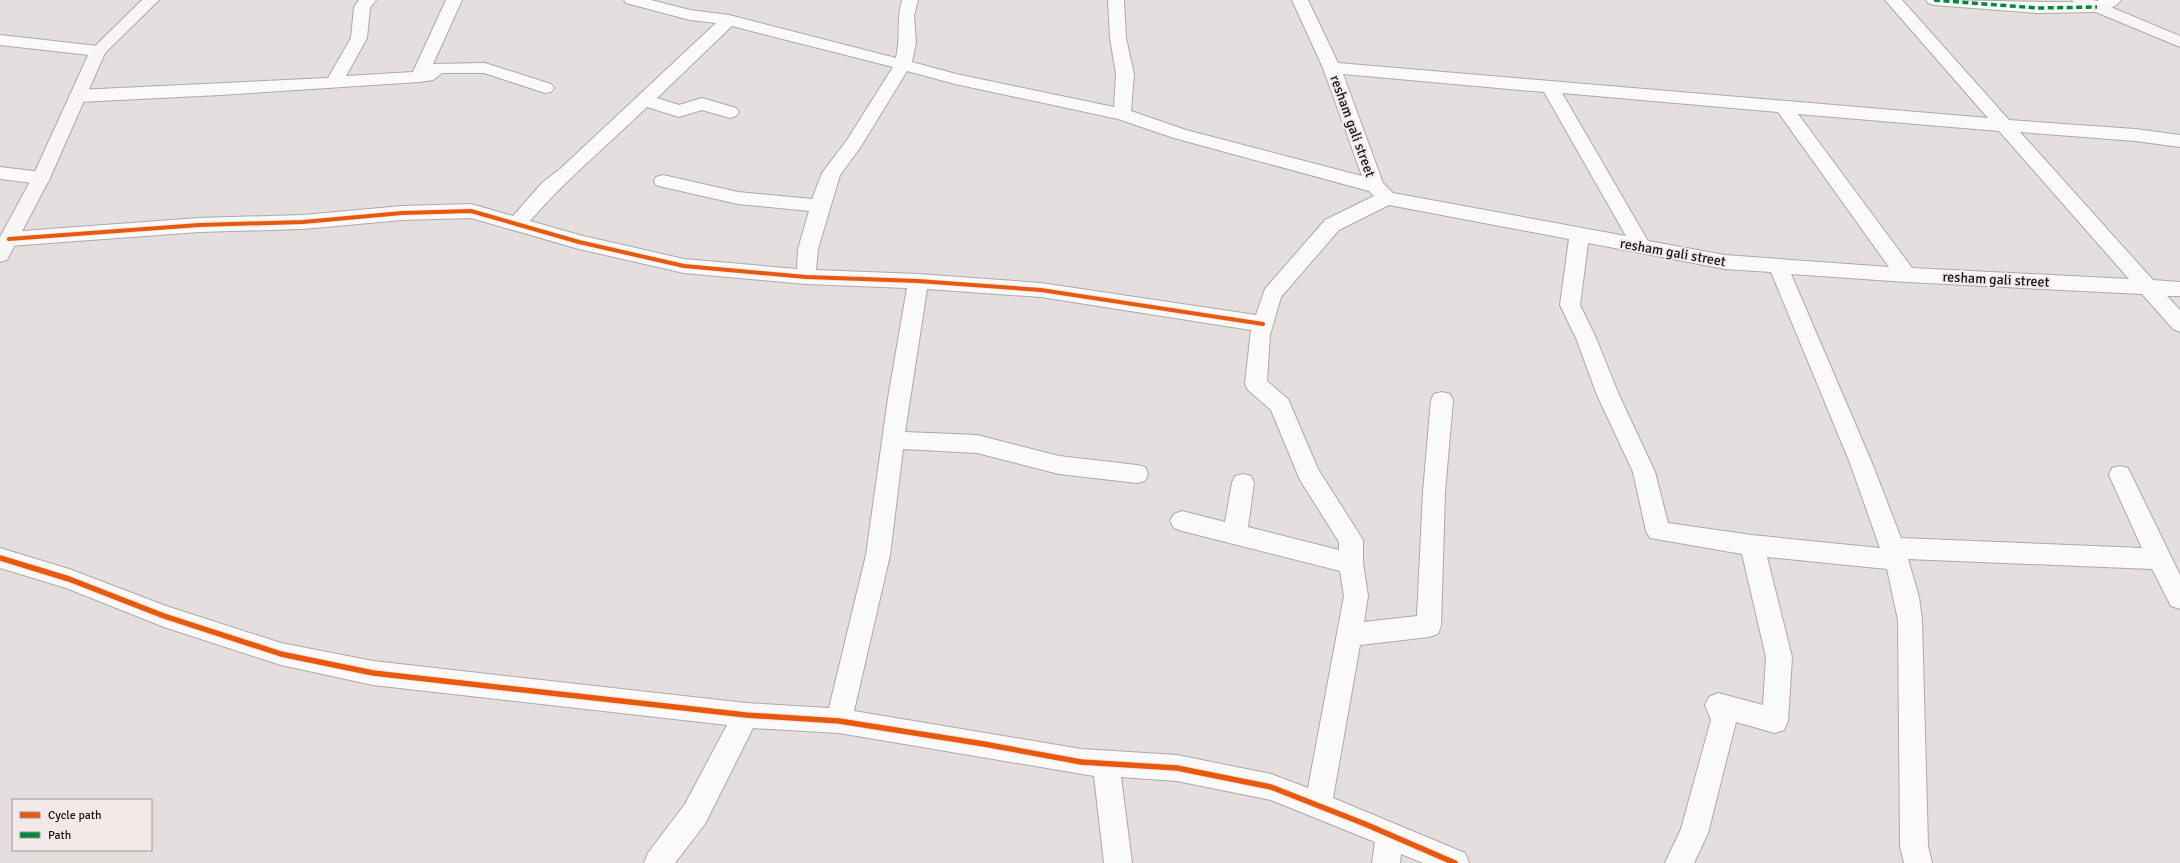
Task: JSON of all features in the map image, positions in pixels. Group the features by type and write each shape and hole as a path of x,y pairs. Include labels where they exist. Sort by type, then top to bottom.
{"main road":[{"path":"4,247 41,178 98,50 151,0"},
{"path":"2080,0 2180,42"}],"street":[{"path":"334,83 359,38 362,7 368,0"},
{"path":"418,77 454,0"},
{"path":"632,0 690,15 719,14 855,53 886,59 902,66 1122,114 1180,134 1381,192"},
{"path":"806,277 808,249 819,206 831,173 854,144 902,66 908,43 906,16 910,0"},
{"path":"1116,0 1118,38 1125,74 1122,114"},
{"name":"resham gali street","path":"1300,0 1332,68 1381,192 1579,235 1725,262 1778,264 1906,275 2147,286 2180,289"},
{"path":"1893,0 2002,126 2180,324"},
{"path":"1934,0 2037,8 2097,7 2114,0"},
{"path":"518,223 549,187 567,173 644,100 719,14"},
{"path":"0,40 98,50"},
{"path":"78,96 334,83 418,77 428,76 438,68 485,68 545,88"},
{"path":"1332,68 1784,108 2002,126 2135,135 2180,141"},
{"path":"1550,87 1642,246"},
{"path":"644,100 679,111 702,104 730,112"},
{"path":"1784,108 1906,275"},
{"path":"0,173 41,178"},
{"path":"663,182 738,198 819,206"},
{"path":"1318,805 1356,596 1351,563 1351,540 1308,473 1280,405 1256,384 1260,335 1272,294 1332,225 1381,192"},
{"path":"4,247 199,225 303,222 402,213 471,211 518,223 579,242 684,266 806,277 918,281 1041,290 1151,306 1208,317 1263,324"},
{"path":"1579,235 1570,305 1586,338 1608,395 1644,472 1658,531 1752,545 1894,554 2159,559"},
{"path":"1778,264 1794,307 1860,459 1908,595 1910,620 1914,846 1918,863"},
{"path":"839,720 878,555 893,440 918,281"},
{"path":"1349,635 1429,626 1434,492 1442,400"},
{"path":"893,440 977,444 1059,465 1137,474"},
{"path":"2120,475 2159,559 2180,598"},
{"path":"1235,534 1243,483"},
{"path":"1182,521 1351,563"},
{"path":"1680,863 1694,833 1724,720 1718,705 1775,721 1779,657 1752,545"},
{"path":"0,558 70,580 164,616 281,654 373,673 746,716 839,720 1081,762 1177,768 1271,787 1390,834 1455,863"},
{"path":"658,863 695,814 746,716"},
{"path":"1106,764 1118,863"},
{"path":"1386,863 1390,834"}],"marked path":[{"path":"1934,0 2037,8 2097,7"}],"cycle path":[{"path":"9,239 199,225 303,222 402,213 471,211 579,242 684,266 806,277 918,281 1041,290 1208,317 1263,324"},
{"path":"0,558 69,579 164,616 281,654 373,673 746,715 839,721 984,744 1081,762 1177,768 1271,787 1365,824 1455,863"}]}
